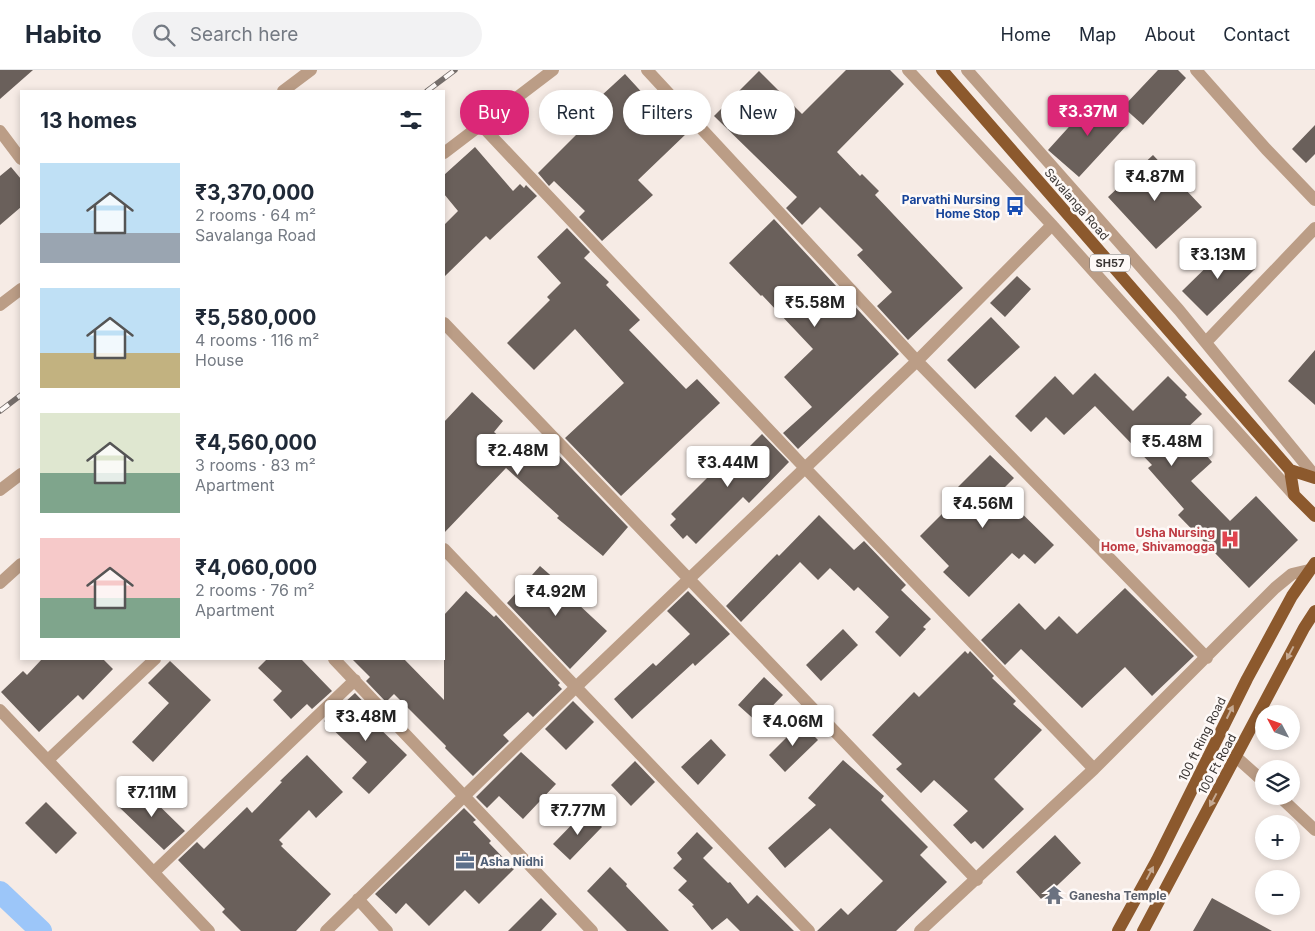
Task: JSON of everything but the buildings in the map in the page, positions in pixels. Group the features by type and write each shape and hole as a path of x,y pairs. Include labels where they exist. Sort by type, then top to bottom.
{"main road":[{"name":"Savalanga Road","path":"942,70 1290,470"},
{"path":"1315,477 1290,470 1294,495 1315,516"},
{"name":"100 ft Ring Road","path":"1118,931 1247,679 1292,596 1312,566"},
{"name":"100 Ft Road","path":"1143,931 1304,628 1315,611"}],"street":[{"path":"284,90 311,70"},
{"path":"527,90 553,70"},
{"path":"647,70 917,361 1207,658"},
{"path":"908,70 1052,224 1294,495"},
{"path":"967,70 1206,342 1315,477"},
{"path":"1196,70 1266,149 1315,200"},
{"path":"0,130 20,158"},
{"path":"445,152 468,135"},
{"path":"490,135 805,468 1094,769"},
{"path":"326,931 577,686 917,361 1052,224"},
{"path":"1206,342 1315,228"},
{"path":"0,305 20,290"},
{"path":"445,324 977,880"},
{"path":"0,490 20,475"},
{"path":"445,549 809,931"},
{"path":"0,583 20,565"},
{"path":"920,931 977,880 1094,769 1275,588 1292,574 1312,566"},
{"path":"48,760 154,660"},
{"path":"335,660 592,931"},
{"path":"154,872 355,680"},
{"path":"0,710 209,931"},
{"path":"1236,757 1255,774"},
{"path":"1289,805 1315,830"},
{"path":"358,899 387,931"}],"waterway":[{"path":"0,892 41,931"}],"railway":[{"path":"428,90 455,70"},
{"path":"0,411 20,396"}],"place":[{"name":"Parvathi Nursing Home Stop","path":"1015,206"},
{"name":"Usha Nursing Home, Shivamogga","path":"1230,539"},
{"name":"Asha Nidhi","path":"465,861"},
{"name":"Ganesha Temple","path":"1054,895"}]}
